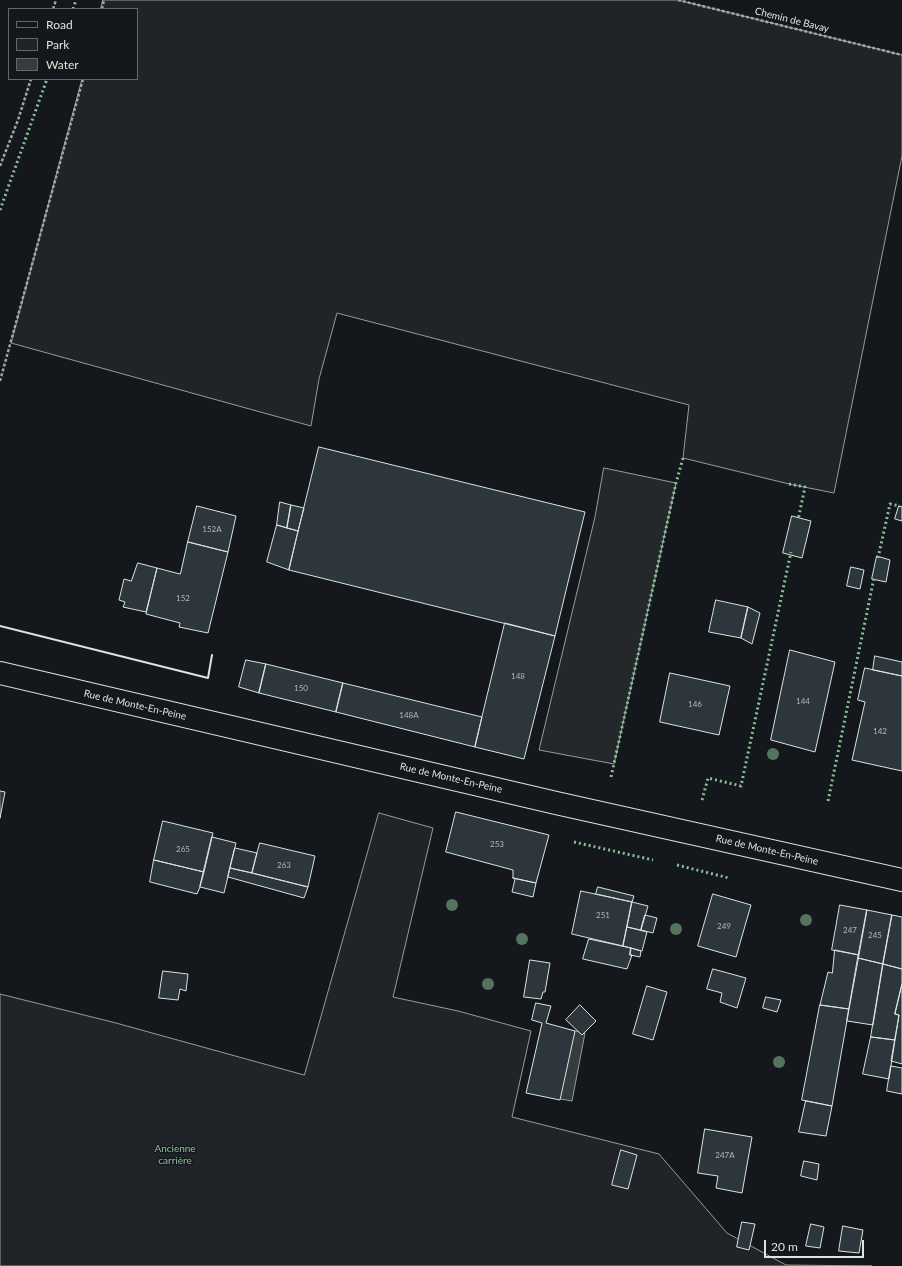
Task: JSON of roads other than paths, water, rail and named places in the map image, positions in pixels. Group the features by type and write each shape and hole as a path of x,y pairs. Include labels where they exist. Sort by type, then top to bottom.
{"main road":[{"name":"Rue de Monte-En-Peine","path":"0,673 540,799 902,880"}],"water":[{"path":"551,1026 585,1033 572,1101 538,1095"}],"park label":[{"name":"Ancienne carrière","path":"175,1154"}]}
